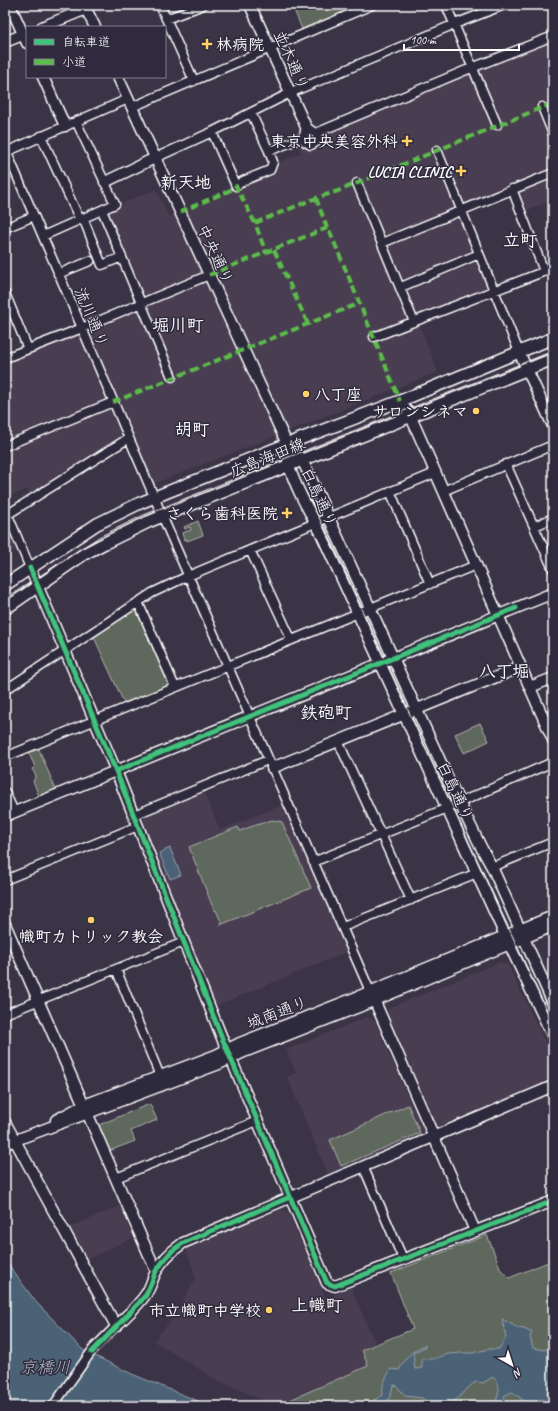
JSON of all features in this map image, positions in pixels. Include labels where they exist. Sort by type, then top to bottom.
[{"type":"main road","name":"広島海田線","points":[[5,585],[97,524],[154,497],[553,338]]},
{"type":"main road","name":"広島海田線","points":[[5,609],[84,554],[162,516],[553,359]]},
{"type":"street","points":[[5,42],[26,37],[10,5]]},
{"type":"street","points":[[160,5],[194,81]]},
{"type":"street","points":[[166,19],[203,5]]},
{"type":"street","name":"並木通り","points":[[250,5],[290,94],[305,132]]},
{"type":"street","points":[[6,150],[76,121],[194,81],[372,5]]},
{"type":"street","points":[[446,5],[497,125]]},
{"type":"street","points":[[105,182],[290,94],[455,24],[504,5]]},
{"type":"street","points":[[44,26],[85,7],[94,26]]},
{"type":"street","points":[[269,152],[305,132],[316,133],[473,67],[553,36]]},
{"type":"street","points":[[43,78],[65,126]]},
{"type":"street","name":"中央通り","points":[[118,78],[287,444]]},
{"type":"street","points":[[542,107],[553,134]]},
{"type":"street","points":[[212,132],[236,186],[243,181],[270,170],[273,162],[251,113]]},
{"type":"street","points":[[42,236],[115,204],[76,121]]},
{"type":"street","points":[[305,132],[305,142],[311,145],[315,143],[317,139],[316,133]]},
{"type":"street","points":[[42,136],[102,265],[122,257]]},
{"type":"street","name":"流川通り","points":[[6,150],[162,516],[370,991]]},
{"type":"street","points":[[437,150],[519,352],[550,412],[553,426]]},
{"type":"street","points":[[382,243],[553,173]]},
{"type":"street","points":[[357,183],[401,287],[414,322]]},
{"type":"street","points":[[512,189],[544,271]]},
{"type":"street","points":[[102,210],[140,304],[172,377]]},
{"type":"street","points":[[5,228],[34,216]]},
{"type":"street","points":[[401,287],[479,254]]},
{"type":"street","points":[[58,274],[90,261]]},
{"type":"street","points":[[374,337],[553,268]]},
{"type":"street","points":[[5,358],[82,329],[209,275]]},
{"type":"street","points":[[6,298],[28,349]]},
{"type":"street","points":[[400,400],[411,417],[553,740]]},
{"type":"street","points":[[5,446],[113,402]]},
{"type":"street","points":[[129,438],[6,512],[116,771],[229,1054],[327,1283],[335,1286],[553,1200]]},
{"type":"street","name":"白島通り","points":[[287,444],[302,460],[310,475],[328,518],[394,658],[459,802],[492,867],[553,1003]]},
{"type":"street","name":"白島通り","points":[[287,444],[289,465],[306,505],[553,1037]]},
{"type":"street","points":[[443,491],[553,445]]},
{"type":"street","points":[[506,464],[550,555],[553,569]]},
{"type":"street","points":[[5,690],[152,592],[435,473]]},
{"type":"street","points":[[390,491],[430,584]]},
{"type":"street","points":[[535,526],[553,518]]},
{"type":"street","points":[[250,550],[291,639]]},
{"type":"street","points":[[5,756],[476,565]]},
{"type":"street","points":[[5,792],[9,814],[553,593]]},
{"type":"street","points":[[138,602],[174,687]]},
{"type":"street","points":[[134,815],[270,764],[338,741],[521,667]]},
{"type":"street","points":[[530,687],[553,678]]},
{"type":"street","points":[[338,741],[411,900]]},
{"type":"street","points":[[313,862],[553,762]]},
{"type":"street","points":[[5,880],[138,826]]},
{"type":"street","points":[[492,867],[553,842]]},
{"type":"street","points":[[342,927],[477,872]]},
{"type":"street","name":"城南通り","points":[[10,1142],[86,1110],[160,1075],[216,1055],[229,1054],[298,1032],[375,1000],[522,933],[553,916]]},
{"type":"street","points":[[5,924],[156,1270]]},
{"type":"street","name":"城南通り","points":[[522,933],[553,926]]},
{"type":"street","name":"城南通り","points":[[86,1110],[164,1085],[219,1064],[240,1043],[370,991],[507,940]]},
{"type":"street","points":[[5,1014],[116,968],[184,942]]},
{"type":"street","points":[[116,968],[164,1085]]},
{"type":"street","points":[[370,991],[475,1231]]},
{"type":"street","points":[[53,1406],[92,1352],[146,1294],[156,1270],[172,1251],[184,1243],[553,1086]]},
{"type":"street","points":[[116,1178],[257,1121]]},
{"type":"street","points":[[5,1122],[10,1142],[116,1326]]},
{"type":"street","points":[[363,1166],[403,1260]]},
{"type":"shaded area","points":[[292,5],[361,5],[302,29]]},
{"type":"shaded area","points":[[553,38],[553,200],[523,212],[515,190],[460,211],[492,290],[417,319],[438,372],[151,485],[130,436],[30,496],[27,489],[5,498],[5,360],[142,304],[104,211],[156,189],[169,217],[271,173],[276,163],[301,153],[298,145],[302,143],[306,147],[320,135]]},
{"type":"shaded area","points":[[198,521],[203,535],[187,541],[187,539],[184,540],[182,533],[191,530],[190,527],[185,529],[184,527]]},
{"type":"shaded area","points":[[5,525],[16,550],[5,555]]},
{"type":"shaded area","points":[[133,609],[138,610],[169,683],[167,686],[124,703],[93,635]]},
{"type":"shaded area","points":[[480,723],[489,741],[464,753],[455,734]]},
{"type":"shaded area","points":[[38,747],[56,790],[39,796],[33,781],[36,776],[32,769],[35,767],[28,751]]},
{"type":"shaded area","points":[[204,792],[220,830],[282,805],[347,952],[216,1006],[143,821],[144,817]]},
{"type":"shaded area","points":[[272,820],[282,822],[311,888],[220,925],[222,924],[216,910],[214,910],[189,847],[238,827],[240,831]]},
{"type":"shaded area","points":[[500,962],[508,965],[553,1058],[553,1079],[439,1127],[436,1126],[387,1012],[389,1008]]},
{"type":"shaded area","points":[[367,1017],[374,1020],[423,1131],[422,1135],[328,1174],[287,1077],[296,1073],[286,1050]]},
{"type":"shaded area","points":[[150,1104],[157,1120],[131,1131],[135,1141],[109,1151],[98,1128],[101,1124]]},
{"type":"shaded area","points":[[408,1105],[420,1133],[341,1166],[330,1140]]},
{"type":"shaded area","points":[[120,1206],[133,1238],[85,1260],[68,1228]]},
{"type":"shaded area","name":"市立幟町中学校","points":[[281,1209],[287,1211],[326,1298],[351,1288],[376,1344],[362,1350],[369,1366],[276,1406],[213,1378],[153,1341],[170,1322],[196,1278],[186,1249]]},
{"type":"shaded area","points":[[487,1235],[501,1270],[509,1278],[553,1260],[553,1406],[276,1406],[368,1366],[362,1350],[413,1329],[391,1273]]},
{"type":"water","points":[[170,848],[181,875],[170,879],[159,853]]},
{"type":"water","name":"京橋川","points":[[5,1258],[36,1302],[83,1350],[132,1374],[210,1406],[5,1406]]},
{"type":"water","points":[[502,1319],[518,1328],[532,1333],[530,1337],[533,1348],[545,1350],[551,1346],[553,1339],[553,1386],[549,1388],[553,1390],[553,1394],[553,1402],[551,1405],[542,1399],[538,1400],[543,1405],[535,1406],[512,1392],[504,1396],[507,1406],[494,1406],[499,1387],[493,1377],[483,1383],[476,1382],[456,1400],[446,1405],[441,1406],[443,1402],[437,1401],[435,1406],[431,1406],[422,1398],[405,1396],[396,1385],[393,1386],[390,1397],[386,1402],[375,1402],[374,1400],[383,1395],[383,1384],[391,1369],[399,1370],[409,1355],[425,1345],[425,1347],[413,1353],[415,1369],[422,1368],[422,1359],[433,1359],[448,1354],[472,1353],[489,1349],[499,1349],[506,1338]],"holes":[[[549,1390],[553,1394],[548,1396],[546,1393]]]},
{"type":"tram line","points":[[5,599],[99,537],[144,515],[553,351]]},
{"type":"tram line","points":[[310,498],[553,1024]]},
{"type":"marked path","points":[[255,223],[316,198],[338,191],[553,103]]},
{"type":"marked path","points":[[180,212],[233,189],[236,186],[255,223],[266,253]]},
{"type":"marked path","points":[[316,198],[327,228],[330,232],[400,401]]},
{"type":"marked path","points":[[209,275],[327,228]]},
{"type":"marked path","points":[[274,250],[308,324]]},
{"type":"marked path","points":[[113,402],[360,303]]},
{"type":"cycle path","points":[[30,568],[116,771],[222,1038],[327,1283],[335,1286],[553,1201]]},
{"type":"cycle path","points":[[116,771],[516,608]]},
{"type":"cycle path","points":[[92,1352],[146,1295],[156,1271],[172,1251],[183,1243],[290,1197]]},
{"type":"place","name":"林病院","points":[[207,44]]},
{"type":"place","name":"東京中央美容外科","points":[[407,141]]},
{"type":"place","name":"LUCIA CLINIC","points":[[461,171]]},
{"type":"place","name":"八丁座","points":[[306,394]]},
{"type":"place","name":"サロンシネマ","points":[[476,411]]},
{"type":"place","name":"さくら歯科医院","points":[[287,513]]},
{"type":"place","name":"幟町カトリック教会","points":[[91,920]]},
{"type":"place","name":"市立幟町中学校","points":[[269,1310]]},
{"type":"district","name":"新天地","points":[[186,182]]},
{"type":"district","name":"立町","points":[[520,240]]},
{"type":"district","name":"堀川町","points":[[178,325]]},
{"type":"district","name":"胡町","points":[[192,429]]},
{"type":"district","name":"八丁堀","points":[[504,671]]},
{"type":"district","name":"鉄砲町","points":[[326,712]]},
{"type":"district","name":"上幟町","points":[[317,1305]]}]
